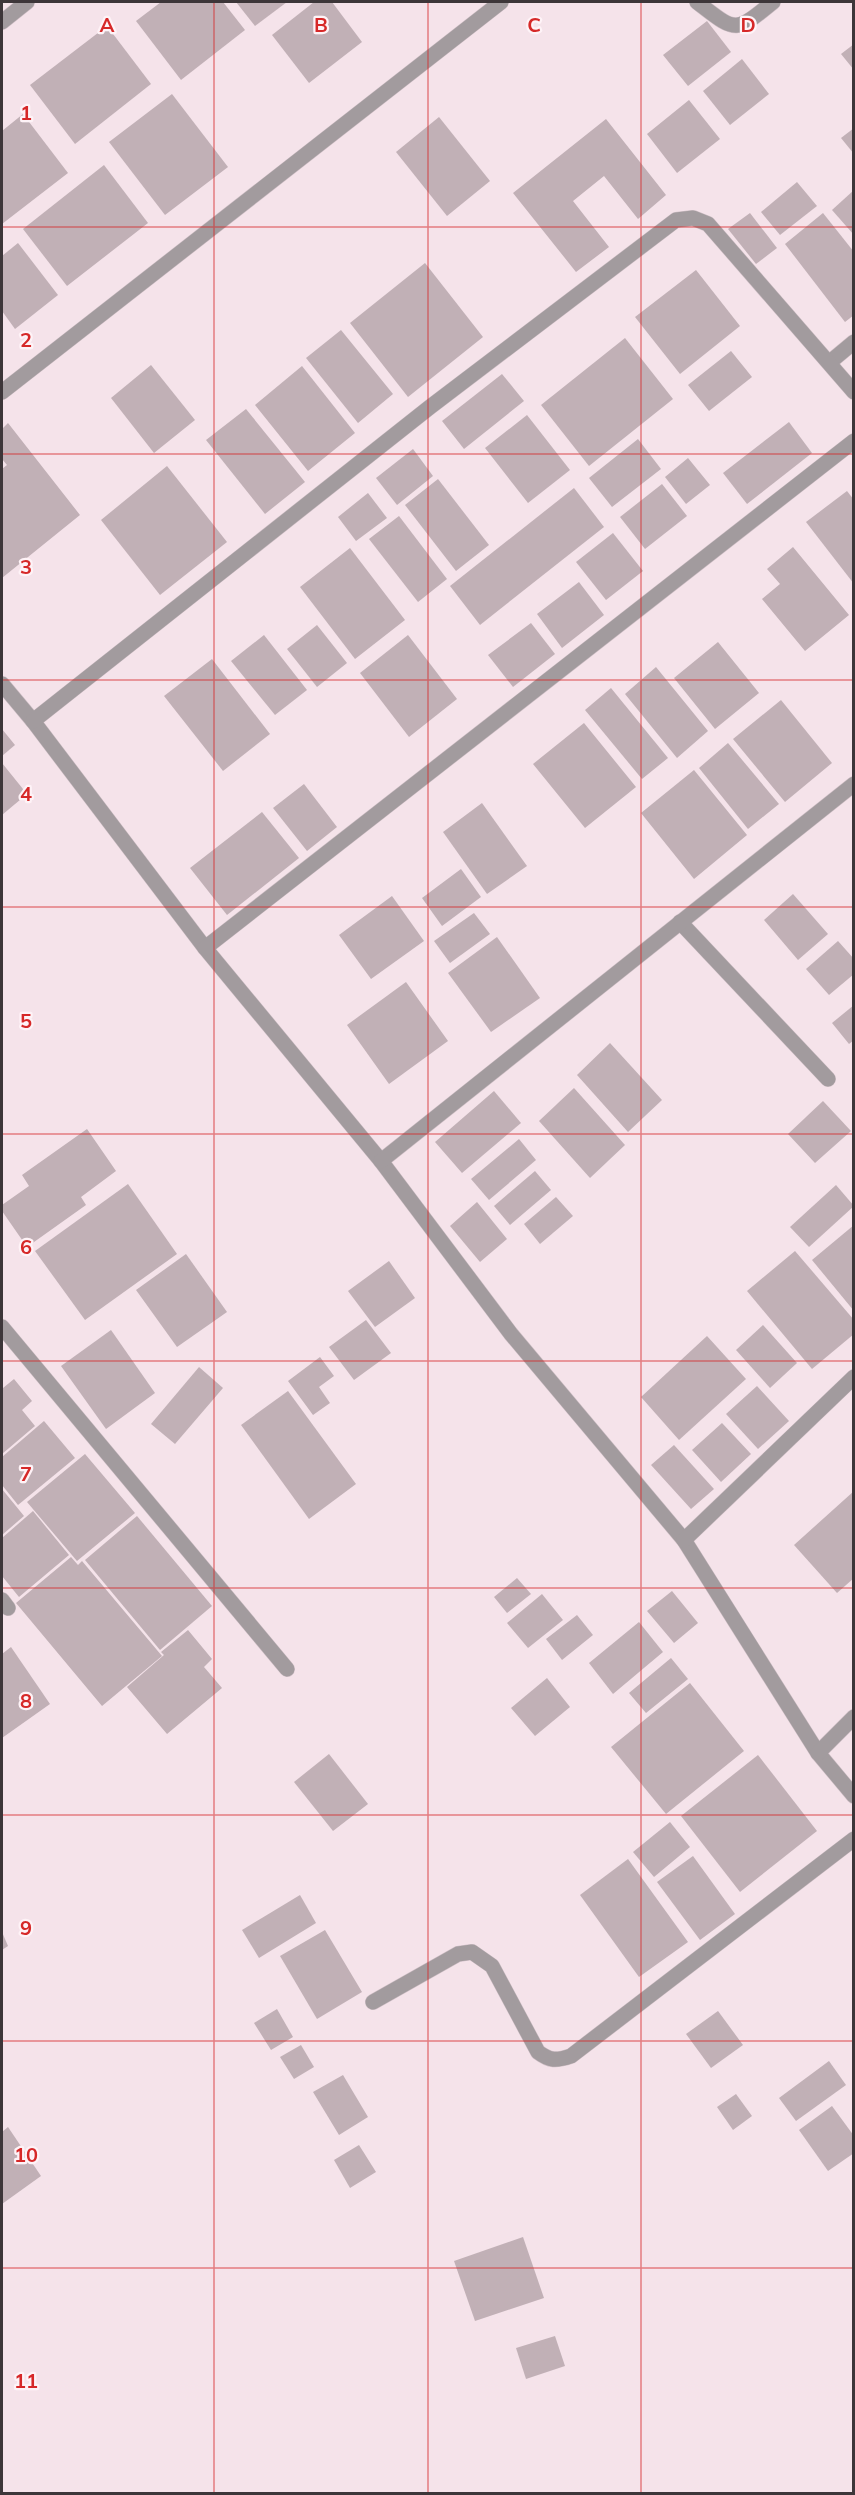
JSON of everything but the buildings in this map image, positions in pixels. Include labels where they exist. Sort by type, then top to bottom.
[{"type":"street","points":[[2,22],[27,2]]},
{"type":"street","points":[[2,392],[501,2]]},
{"type":"street","points":[[697,2],[726,24],[735,27],[744,25],[773,2]]},
{"type":"street","points":[[33,722],[430,406],[676,220],[693,218],[708,224],[854,392]]},
{"type":"street","points":[[830,362],[854,342]]},
{"type":"street","points":[[205,948],[854,441]]},
{"type":"street","points":[[2,684],[205,948],[381,1161],[511,1334],[684,1540],[818,1753],[854,1796]]},
{"type":"street","points":[[381,1161],[854,784]]},
{"type":"street","points":[[680,922],[828,1079]]},
{"type":"street","points":[[2,1327],[287,1669]]},
{"type":"street","points":[[684,1540],[854,1377]]},
{"type":"street","points":[[818,1753],[854,1717]]},
{"type":"street","points":[[373,2002],[458,1954],[472,1952],[492,1966],[538,2052],[549,2060],[558,2061],[570,2056],[854,1839]]}]
